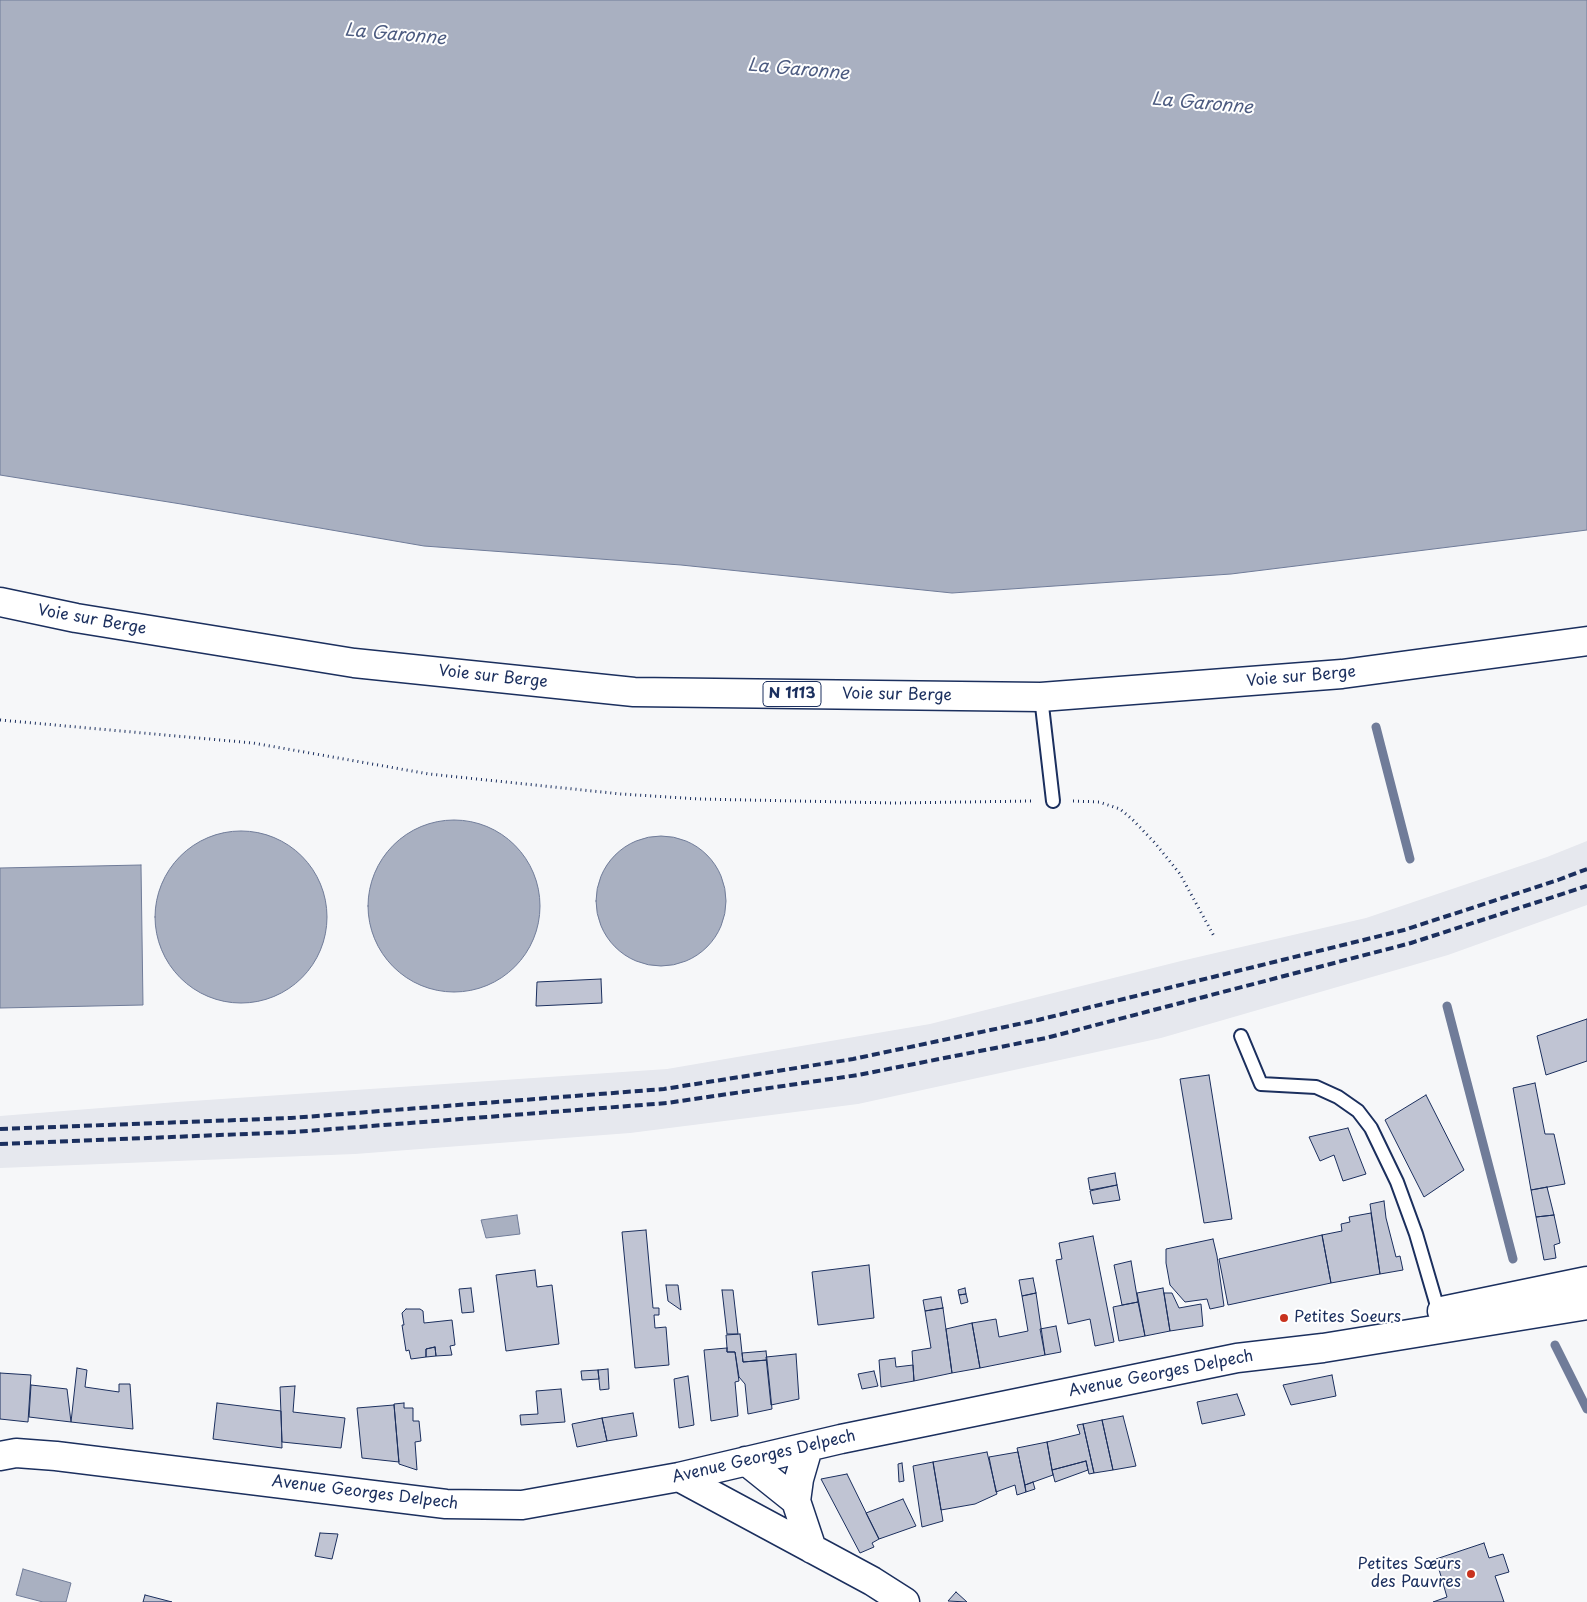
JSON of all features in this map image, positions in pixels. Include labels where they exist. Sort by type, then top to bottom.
[{"type":"main road","name":"Voie sur Berge","points":[[0,602],[76,618],[354,663],[634,692],[1041,697],[1342,674],[1587,641]]},
{"type":"main road","points":[[1441,1320],[1587,1281]]},
{"type":"main road","name":"Avenue Georges Delpech","points":[[5,1454],[56,1456],[446,1504],[522,1505],[679,1477],[842,1439],[1256,1355],[1323,1348],[1441,1320],[1523,1316],[1587,1306]]},
{"type":"main road","points":[[808,1448],[799,1479],[796,1501],[812,1549]]},
{"type":"main road","points":[[746,1461],[796,1501]]},
{"type":"main road","points":[[679,1477],[872,1581],[905,1602]]},
{"type":"lane","points":[[1041,697],[1052,801]]},
{"type":"lane","points":[[1241,1036],[1261,1084],[1316,1087],[1338,1097],[1358,1111],[1371,1128],[1397,1182],[1416,1234],[1441,1320]]},
{"type":"path","points":[[0,720],[253,743],[429,774],[621,794],[699,799],[896,803],[1099,802],[1120,809],[1155,843],[1180,874],[1215,938]]},
{"type":"shaded area","points":[[1587,841],[1587,905],[1448,955],[1161,1038],[858,1104],[630,1133],[355,1154],[0,1168],[0,1116],[177,1102],[667,1069],[930,1024],[1181,961],[1366,918],[1547,857]]},
{"type":"water","name":"La Garonne","points":[[0,0],[1587,0],[1587,530],[1231,574],[952,593],[681,565],[424,546],[0,475]]},
{"type":"water","points":[[446,820],[462,820],[495,830],[515,845],[530,865],[538,889],[540,906],[538,923],[530,947],[515,967],[495,982],[479,988],[462,992],[446,992],[413,982],[388,961],[378,947],[372,931],[368,914],[368,898],[378,865],[399,840],[413,830],[429,824]]},
{"type":"water","points":[[249,831],[282,841],[302,856],[317,876],[325,900],[327,917],[325,934],[317,958],[302,978],[289,989],[266,999],[249,1003],[233,1003],[216,999],[193,989],[169,965],[157,934],[155,909],[159,892],[169,869],[193,845],[224,833]]},
{"type":"water","points":[[661,836],[674,837],[686,841],[707,855],[721,876],[725,888],[725,914],[721,926],[707,947],[686,961],[674,965],[661,966],[648,965],[636,961],[615,947],[601,926],[597,914],[596,901],[597,888],[601,876],[615,855],[636,841],[648,837]]},
{"type":"water","points":[[141,865],[143,1005],[0,1008],[0,868]]},
{"type":"water","points":[[517,1215],[520,1234],[486,1238],[481,1220]]},
{"type":"water","points":[[23,1569],[71,1583],[66,1602],[43,1602],[16,1595]]},
{"type":"building","points":[[601,979],[602,1003],[536,1006],[537,982]]},
{"type":"building","points":[[1587,1019],[1587,1061],[1546,1075],[1537,1036]]},
{"type":"building","points":[[1209,1075],[1232,1219],[1204,1223],[1180,1079]]},
{"type":"building","points":[[1535,1083],[1545,1134],[1554,1134],[1565,1184],[1531,1190],[1513,1088]]},
{"type":"building","points":[[1426,1095],[1464,1170],[1424,1197],[1385,1120]]},
{"type":"building","points":[[1348,1128],[1366,1174],[1343,1181],[1334,1155],[1320,1161],[1309,1137]]},
{"type":"building","points":[[1115,1173],[1117,1185],[1090,1190],[1088,1178]]},
{"type":"building","points":[[1117,1185],[1120,1200],[1093,1204],[1090,1191]]},
{"type":"building","points":[[1547,1187],[1554,1215],[1536,1217],[1531,1190]]},
{"type":"building","points":[[1384,1201],[1386,1218],[1396,1257],[1400,1256],[1403,1270],[1380,1274],[1370,1204]]},
{"type":"building","points":[[1371,1213],[1380,1274],[1331,1283],[1322,1235],[1342,1231],[1341,1224],[1350,1222],[1349,1217]]},
{"type":"building","points":[[1554,1215],[1560,1243],[1554,1245],[1556,1258],[1544,1260],[1536,1217]]},
{"type":"building","points":[[646,1230],[653,1308],[659,1308],[659,1315],[654,1315],[655,1328],[666,1327],[669,1365],[635,1368],[622,1232]]},
{"type":"building","points":[[1322,1235],[1331,1283],[1228,1305],[1219,1259]]},
{"type":"building","points":[[1093,1236],[1114,1342],[1095,1346],[1090,1319],[1068,1324],[1056,1260],[1062,1259],[1059,1243]]},
{"type":"building","points":[[1213,1239],[1224,1306],[1210,1309],[1207,1299],[1185,1302],[1170,1285],[1166,1263],[1166,1249]]},
{"type":"building","points":[[1131,1261],[1138,1302],[1122,1305],[1114,1265]]},
{"type":"building","points":[[869,1265],[874,1318],[818,1325],[812,1272]]},
{"type":"building","points":[[535,1270],[537,1287],[552,1285],[559,1344],[506,1351],[496,1275]]},
{"type":"building","points":[[1033,1278],[1036,1293],[1022,1296],[1019,1280]]},
{"type":"building","points":[[666,1285],[678,1285],[681,1310],[668,1301]]},
{"type":"building","points":[[471,1288],[474,1312],[462,1313],[459,1289]]},
{"type":"building","points":[[965,1288],[966,1294],[959,1295],[958,1290]]},
{"type":"building","points":[[1163,1288],[1170,1331],[1145,1336],[1137,1293]]},
{"type":"building","points":[[722,1290],[733,1290],[738,1334],[727,1334]]},
{"type":"building","points":[[1036,1293],[1045,1355],[980,1368],[972,1323],[996,1319],[999,1337],[1028,1331],[1022,1296]]},
{"type":"building","points":[[1164,1293],[1172,1293],[1179,1308],[1201,1304],[1203,1326],[1170,1331]]},
{"type":"building","points":[[966,1294],[968,1302],[961,1304],[959,1295]]},
{"type":"building","points":[[941,1297],[943,1308],[925,1311],[923,1300]]},
{"type":"building","points":[[1138,1302],[1145,1336],[1119,1341],[1113,1307]]},
{"type":"building","points":[[943,1308],[952,1373],[914,1381],[912,1351],[931,1348],[925,1311]]},
{"type":"building","points":[[406,1309],[420,1309],[423,1311],[424,1323],[452,1320],[455,1345],[450,1346],[452,1355],[436,1356],[435,1347],[426,1349],[426,1357],[411,1359],[409,1350],[406,1351],[402,1325],[404,1325],[402,1313]]},
{"type":"building","points":[[972,1323],[980,1368],[952,1373],[946,1329]]},
{"type":"building","points":[[1056,1326],[1061,1352],[1045,1355],[1040,1329]]},
{"type":"building","points":[[740,1334],[743,1362],[767,1360],[772,1409],[748,1414],[745,1384],[739,1377],[735,1352],[727,1352],[726,1335]]},
{"type":"building","points":[[435,1347],[436,1356],[426,1357],[426,1349]]},
{"type":"building","points":[[727,1348],[727,1352],[735,1352],[739,1381],[735,1382],[738,1416],[711,1421],[704,1350]]},
{"type":"building","points":[[766,1351],[767,1360],[743,1362],[742,1353]]},
{"type":"building","points":[[796,1354],[799,1399],[771,1405],[766,1357]]},
{"type":"building","points":[[895,1358],[896,1367],[913,1365],[914,1381],[881,1387],[879,1360]]},
{"type":"building","points":[[77,1368],[87,1370],[85,1387],[119,1392],[119,1384],[130,1384],[133,1429],[71,1422]]},
{"type":"building","points":[[608,1369],[609,1389],[600,1390],[598,1370]]},
{"type":"building","points":[[598,1370],[599,1379],[582,1380],[581,1371]]},
{"type":"building","points":[[874,1371],[878,1386],[862,1389],[858,1374]]},
{"type":"building","points":[[0,1373],[31,1375],[28,1422],[0,1419]]},
{"type":"building","points":[[1332,1375],[1336,1396],[1291,1405],[1283,1385]]},
{"type":"building","points":[[688,1376],[694,1425],[679,1428],[674,1379]]},
{"type":"building","points":[[31,1385],[67,1389],[71,1422],[29,1417]]},
{"type":"building","points":[[295,1386],[293,1412],[345,1418],[341,1448],[282,1442],[280,1387]]},
{"type":"building","points":[[561,1389],[565,1422],[521,1425],[520,1415],[538,1414],[536,1391]]},
{"type":"building","points":[[1237,1394],[1245,1415],[1202,1424],[1197,1402]]},
{"type":"building","points":[[217,1403],[281,1411],[282,1448],[213,1439]]},
{"type":"building","points":[[404,1403],[404,1408],[413,1408],[413,1421],[419,1421],[421,1441],[415,1442],[417,1470],[399,1464],[394,1404]]},
{"type":"building","points":[[394,1405],[399,1462],[362,1458],[357,1408]]},
{"type":"building","points":[[633,1413],[637,1436],[607,1441],[602,1418]]},
{"type":"building","points":[[1123,1416],[1136,1466],[1113,1470],[1102,1420]]},
{"type":"building","points":[[602,1418],[607,1441],[577,1447],[572,1424]]},
{"type":"building","points":[[1102,1420],[1113,1470],[1094,1473],[1083,1424]]},
{"type":"building","points":[[1083,1424],[1094,1473],[1089,1474],[1086,1461],[1052,1470],[1047,1442],[1080,1434],[1077,1425]]},
{"type":"building","points":[[1047,1442],[1053,1475],[1025,1485],[1017,1448]]},
{"type":"building","points":[[987,1452],[997,1494],[975,1504],[941,1510],[933,1462]]},
{"type":"building","points":[[1018,1452],[1026,1492],[1017,1495],[1015,1485],[996,1492],[989,1457]]},
{"type":"building","points":[[1086,1461],[1088,1470],[1055,1482],[1052,1470]]},
{"type":"building","points":[[933,1462],[943,1521],[922,1527],[913,1466]]},
{"type":"building","points":[[902,1463],[904,1481],[899,1482],[898,1464]]},
{"type":"building","points":[[847,1474],[879,1539],[872,1543],[874,1547],[860,1553],[821,1479]]},
{"type":"building","points":[[1033,1482],[1035,1489],[1026,1492],[1025,1485]]},
{"type":"building","points":[[903,1499],[916,1526],[879,1539],[866,1513]]},
{"type":"building","points":[[320,1533],[338,1534],[332,1559],[315,1556]]},
{"type":"building","name":"Petites Sœurs des Pauvres","points":[[1484,1543],[1489,1558],[1503,1554],[1509,1572],[1495,1576],[1504,1602],[1433,1602],[1447,1597],[1436,1559]]},
{"type":"building","points":[[956,1592],[967,1602],[948,1601]]},
{"type":"building","points":[[145,1595],[172,1602],[143,1602]]},
{"type":"waterway","points":[[1376,727],[1410,859]]},
{"type":"waterway","points":[[1447,1006],[1513,1259]]},
{"type":"waterway","points":[[1555,1345],[1587,1409]]},
{"type":"railway","points":[[0,1129],[291,1118],[664,1089],[853,1059],[1038,1020],[1404,930],[1587,869]]},
{"type":"railway","points":[[0,1144],[294,1132],[667,1103],[858,1075],[1046,1038],[1411,943],[1587,886]]},
{"type":"place","name":"Petites Soeurs","points":[[1284,1318]]},
{"type":"place","name":"Petites Sœurs des Pauvres","points":[[1471,1574]]}]
